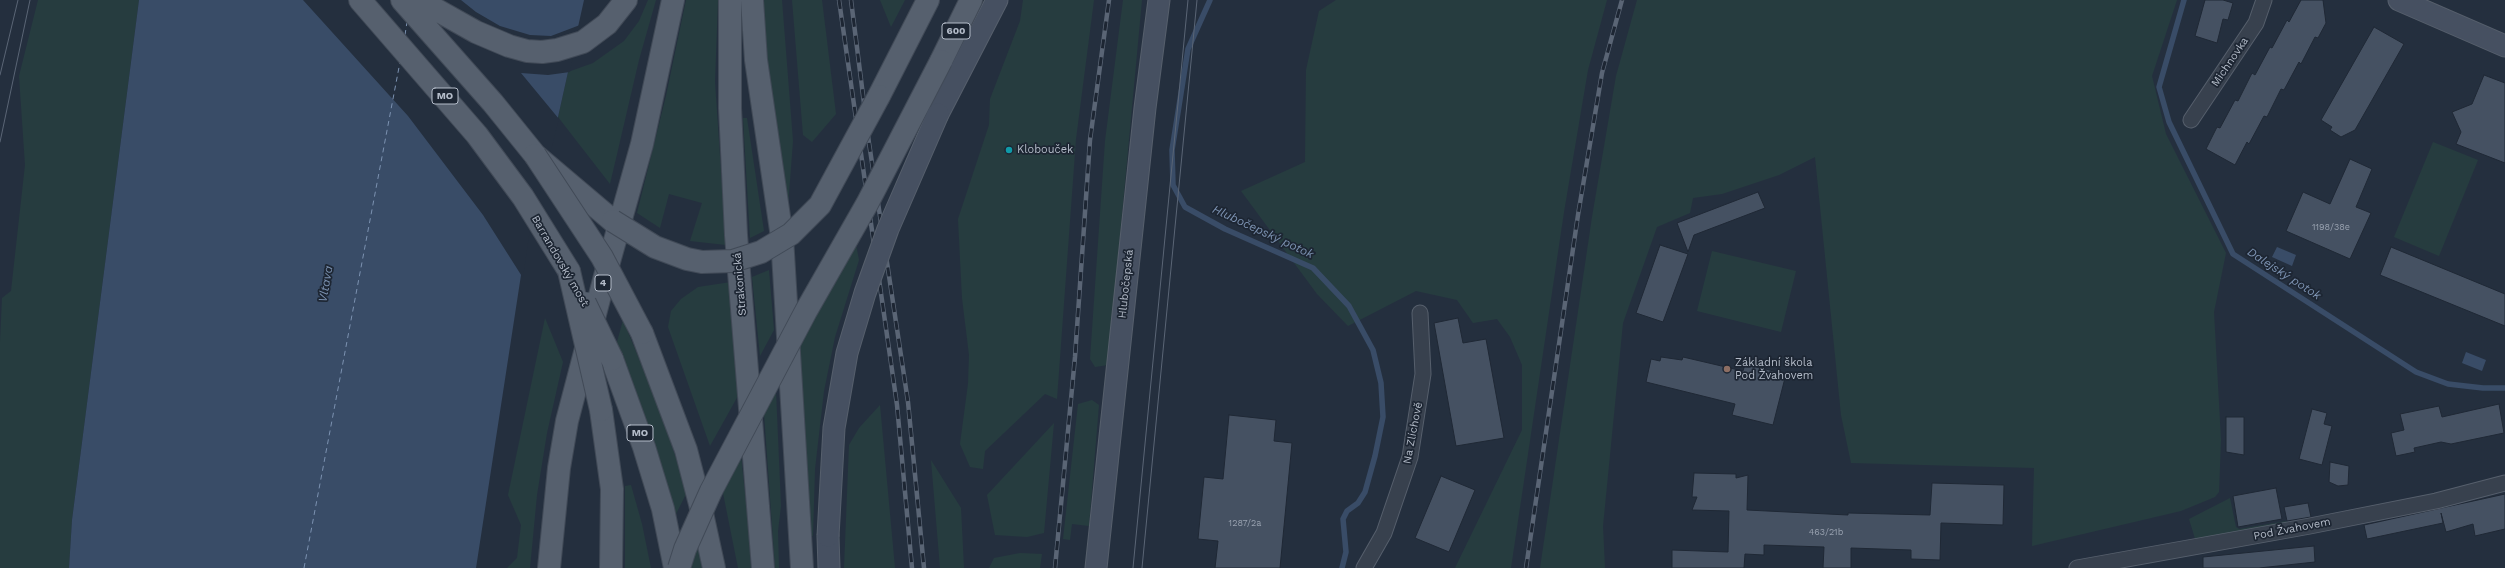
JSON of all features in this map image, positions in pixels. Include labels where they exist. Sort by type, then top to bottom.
[{"type":"main road","name":"Barrandovský most","points":[[360,0],[477,135],[523,197],[569,272],[612,359],[644,447],[663,509],[675,568]]},
{"type":"main road","name":"MO","points":[[402,0],[494,103],[535,155],[602,257],[642,333],[686,450],[714,568]]},
{"type":"main road","points":[[419,0],[476,32],[509,46],[527,51],[542,52],[557,50],[583,42],[607,24],[626,0]]},
{"type":"main road","name":"4","points":[[549,568],[558,475],[567,421],[605,276],[642,144],[673,0]]},
{"type":"main road","name":"Strakonická","points":[[730,0],[730,108],[736,235],[763,568]]},
{"type":"main road","points":[[752,0],[756,60],[782,237],[802,568]]},
{"type":"main road","points":[[535,155],[627,232],[671,254],[702,262],[718,263],[733,261],[761,252],[791,234],[820,205],[928,0]]},
{"type":"main road","name":"600","points":[[679,568],[685,549],[711,491],[806,311],[867,204],[971,0]]},
{"type":"main road","points":[[569,272],[601,410],[612,489],[611,568]]},
{"type":"street","name":"600","points":[[829,568],[828,536],[834,428],[847,353],[864,292],[888,229],[938,114],[998,0]]},
{"type":"street","name":"Hlubočepská","points":[[1096,568],[1145,108],[1160,0]]},
{"type":"street","name":"Michnovka","points":[[2191,120],[2256,23],[2264,0]]},
{"type":"street","points":[[2399,0],[2505,46]]},
{"type":"street","name":"Na Zlíchově","points":[[1364,568],[1384,533],[1410,457],[1424,374],[1420,313]]},
{"type":"street","name":"Pod Žvahovem","points":[[2077,568],[2310,526],[2436,501],[2505,483]]},
{"type":"green space","points":[[38,0],[139,0],[72,520],[69,568],[0,568],[0,342],[2,298],[11,291],[25,165],[19,76]]},
{"type":"green space","points":[[648,0],[656,0],[639,60],[610,184],[558,117],[568,72],[593,63],[624,41],[639,21]]},
{"type":"green space","points":[[686,0],[718,0],[715,82],[726,245],[690,241],[702,203],[669,194],[660,228],[637,213],[666,96]]},
{"type":"green space","points":[[758,0],[782,0],[793,141],[788,207]]},
{"type":"green space","points":[[792,0],[822,0],[836,114],[812,142],[803,135]]},
{"type":"green space","points":[[880,0],[905,0],[891,27]]},
{"type":"green space","points":[[1023,0],[1094,0],[1076,139],[1057,399],[1045,394],[985,451],[983,469],[970,467],[960,444],[968,384],[969,355],[962,298],[958,219],[989,125],[990,99],[1020,21]]},
{"type":"green space","points":[[1123,0],[1142,0],[1108,365],[1095,367],[1090,359],[1105,141]]},
{"type":"green space","points":[[1336,0],[1607,0],[1588,70],[1564,212],[1511,568],[1455,568],[1522,430],[1522,365],[1510,337],[1497,319],[1473,323],[1457,300],[1416,291],[1348,326],[1317,294],[1241,191],[1305,162],[1306,70],[1319,11]]},
{"type":"green space","points":[[1637,0],[2177,0],[2152,76],[2166,134],[2226,253],[2214,312],[2221,440],[2219,492],[2215,497],[2181,511],[2032,546],[2034,468],[1851,463],[1841,415],[1815,157],[1779,175],[1722,194],[1693,198],[1690,213],[1657,227],[1623,323],[1603,526],[1605,568],[1540,568],[1592,217],[1616,76]]},
{"type":"green space","points":[[743,118],[747,118],[764,231],[750,238]]},
{"type":"green space","points":[[2433,142],[2478,160],[2439,256],[2394,237]]},
{"type":"green space","points":[[856,245],[859,260],[835,337],[824,391],[815,469],[813,536],[806,535],[799,345]]},
{"type":"green space","points":[[1712,251],[1796,271],[1781,332],[1697,311]]},
{"type":"green space","points":[[769,270],[774,330],[760,356],[752,277]]},
{"type":"green space","points":[[731,282],[739,394],[710,446],[668,327],[671,311],[681,299],[698,287]]},
{"type":"green space","points":[[545,318],[563,362],[547,433],[537,495],[530,568],[507,568],[517,558],[521,525],[508,495]]},
{"type":"green space","points":[[623,320],[661,412],[687,492],[675,516],[659,457],[617,342]]},
{"type":"green space","points":[[776,391],[781,506],[778,531],[779,568],[775,568],[764,413]]},
{"type":"green space","points":[[1092,400],[1099,405],[1089,526],[1072,524],[1070,540],[1063,539],[1078,404]]},
{"type":"green space","points":[[880,405],[895,568],[844,568],[849,445],[859,428]]},
{"type":"green space","points":[[1054,423],[1044,533],[1027,537],[995,535],[987,495]]},
{"type":"green space","points":[[741,456],[751,568],[738,568],[723,493]]},
{"type":"green space","points":[[931,460],[961,508],[964,568],[940,568]]},
{"type":"green space","points":[[631,485],[642,524],[651,568],[625,568],[625,486]]},
{"type":"green space","points":[[2230,498],[2236,527],[2239,529],[2286,521],[2287,526],[2197,545],[2189,519]]},
{"type":"green space","points":[[698,545],[702,568],[690,568]]},
{"type":"green space","points":[[1020,553],[1042,554],[1040,568],[989,568],[994,558]]},
{"type":"water","name":"Vltava","points":[[139,0],[584,0],[558,117],[527,236],[476,568],[69,568],[72,520]]},
{"type":"water","points":[[2277,247],[2296,255],[2292,266],[2272,257]]},
{"type":"water","points":[[2466,352],[2486,360],[2482,371],[2462,363]]},
{"type":"pier","points":[[303,0],[461,0],[476,12],[500,26],[530,35],[551,36],[580,25],[570,72],[548,75],[521,73],[559,119],[529,236],[523,278],[483,215],[408,116]]},
{"type":"building","points":[[2205,0],[2223,0],[2233,3],[2228,20],[2223,19],[2217,43],[2195,36]]},
{"type":"building","points":[[2301,0],[2323,0],[2326,23],[2318,38],[2315,37],[2301,64],[2299,62],[2284,90],[2281,89],[2267,117],[2264,116],[2249,144],[2247,142],[2235,165],[2206,149],[2217,127],[2220,128],[2235,100],[2238,101],[2252,73],[2255,75],[2270,47],[2272,48],[2287,20],[2289,22]]},
{"type":"building","points":[[2374,27],[2404,44],[2355,130],[2341,137],[2330,130],[2332,127],[2321,120]]},
{"type":"building","points":[[2484,75],[2505,83],[2505,163],[2456,144],[2461,132],[2452,112],[2472,104]]},
{"type":"building","points":[[2350,159],[2372,169],[2356,207],[2371,213],[2350,259],[2286,231],[2303,192],[2330,204]]},
{"type":"building","points":[[1758,192],[1765,208],[1694,235],[1688,252],[1677,223]]},
{"type":"building","points":[[1660,245],[1688,254],[1663,322],[1636,313]]},
{"type":"building","points":[[2391,247],[2505,294],[2505,326],[2380,275]]},
{"type":"building","points":[[1458,318],[1463,343],[1486,339],[1504,438],[1456,446],[1434,323]]},
{"type":"building","points":[[1661,357],[1682,360],[1683,357],[1743,371],[1745,364],[1786,374],[1773,425],[1732,415],[1735,404],[1646,382],[1651,359],[1660,361]]},
{"type":"building","points":[[2499,404],[2504,433],[2451,444],[2441,442],[2414,448],[2415,452],[2396,456],[2391,433],[2404,430],[2400,414],[2439,406],[2442,417]]},
{"type":"building","points":[[2312,409],[2327,413],[2324,424],[2332,426],[2322,465],[2299,459]]},
{"type":"building","points":[[1229,415],[1276,420],[1274,441],[1292,443],[1280,568],[1215,568],[1218,541],[1198,539],[1204,477],[1223,479]]},
{"type":"building","points":[[2226,417],[2244,417],[2244,455],[2226,452]]},
{"type":"building","points":[[2330,462],[2349,466],[2348,485],[2338,486],[2329,482]]},
{"type":"building","points":[[1694,473],[1736,474],[1736,478],[1748,475],[1747,510],[1848,515],[1848,513],[1930,515],[1932,483],[2004,485],[2003,525],[1941,523],[1940,560],[1911,559],[1911,550],[1851,548],[1851,568],[1823,568],[1824,547],[1764,545],[1764,555],[1745,554],[1744,568],[1672,568],[1672,550],[1728,552],[1729,511],[1692,510],[1697,497],[1692,497]]},
{"type":"building","points":[[1441,476],[1475,490],[1449,552],[1415,538]]},
{"type":"building","points":[[2276,488],[2282,519],[2238,527],[2233,496]]},
{"type":"building","points":[[2505,494],[2505,529],[2475,536],[2473,524],[2446,532],[2441,513],[2443,523],[2367,539],[2364,525]]},
{"type":"building","points":[[2308,503],[2311,517],[2287,521],[2284,507]]},
{"type":"building","points":[[2314,546],[2315,562],[2259,568],[2203,568],[2203,557]]},
{"type":"waterway","name":"Hlubočepský potok","points":[[1210,0],[1188,49],[1172,150],[1173,185],[1185,207],[1225,229],[1313,268],[1349,306],[1373,350],[1381,383],[1383,417],[1375,456],[1365,492],[1358,503],[1347,511],[1343,519],[1346,552],[1342,568]]},
{"type":"waterway","name":"Dalejský potok","points":[[2184,0],[2159,87],[2169,122],[2233,254],[2416,372],[2448,384],[2483,388],[2505,388]]},
{"type":"ferry route","points":[[405,35],[407,22]]},
{"type":"ferry route","points":[[304,568],[400,62]]},
{"type":"tram line","points":[[0,75],[18,0]]},
{"type":"tram line","points":[[0,142],[30,0]]},
{"type":"tram line","points":[[1133,568],[1188,0]]},
{"type":"tram line","points":[[1142,568],[1197,0]]},
{"type":"railway","points":[[839,0],[897,405],[912,568]]},
{"type":"railway","points":[[851,0],[869,143],[908,402],[924,568]]},
{"type":"railway","points":[[1055,568],[1075,357],[1090,140],[1109,0]]},
{"type":"railway","points":[[1526,568],[1578,215],[1602,73],[1622,0]]},
{"type":"place","name":"Klobouček","points":[[1009,150]]},
{"type":"place","name":"Základní škola Pod Žvahovem","points":[[1727,369]]}]
